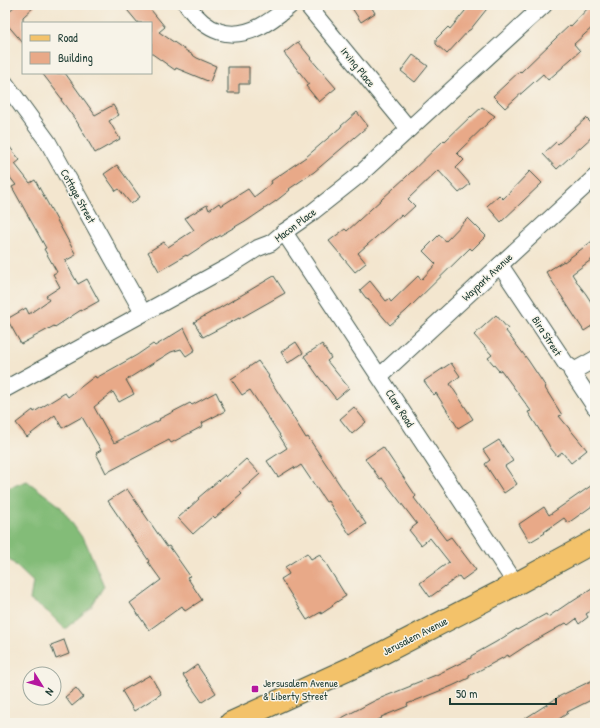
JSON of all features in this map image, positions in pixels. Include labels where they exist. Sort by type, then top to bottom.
[{"type":"main road","name":"Jerusalem Avenue","points":[[243,721],[372,659],[595,541]]},
{"type":"street","points":[[187,5],[200,21],[210,28],[222,33],[232,34],[244,33],[262,26],[291,5]]},
{"type":"street","name":"Irving Place","points":[[307,5],[409,129]]},
{"type":"street","name":"Macon Place","points":[[5,389],[228,267],[258,248],[271,243],[358,176],[544,5]]},
{"type":"street","name":"Cottage Street","points":[[5,83],[48,142],[143,313]]},
{"type":"street","name":"Waypark Avenue","points":[[380,376],[595,177]]},
{"type":"street","name":"Clare Road","points":[[284,232],[516,584]]},
{"type":"street","name":"Bira Street","points":[[500,265],[566,364],[570,367],[595,407]]},
{"type":"street","points":[[572,372],[595,358]]},
{"type":"green space","points":[[27,481],[60,506],[86,543],[104,586],[91,607],[65,629],[48,612],[30,600],[33,582],[5,555],[5,489]]},
{"type":"building","points":[[16,5],[36,5],[23,17],[22,42],[5,22],[5,15]]},
{"type":"building","points":[[123,5],[147,5],[165,27],[159,32],[197,58],[216,66],[210,82],[176,68],[175,70],[152,54],[152,22],[137,22]]},
{"type":"building","points":[[350,5],[370,5],[375,13],[361,22]]},
{"type":"building","points":[[470,5],[490,5],[470,30],[447,54],[436,44],[436,39],[448,27],[450,29]]},
{"type":"building","points":[[591,5],[595,5],[595,25],[574,44],[580,51],[548,80],[543,74],[505,108],[493,96],[520,71],[521,72],[570,25],[571,26]]},
{"type":"building","points":[[298,42],[336,88],[319,102],[306,86],[309,84],[284,53]]},
{"type":"building","points":[[413,55],[428,66],[415,82],[401,71]]},
{"type":"building","points":[[228,67],[249,67],[249,84],[239,84],[239,93],[228,93]]},
{"type":"building","points":[[43,74],[66,74],[95,115],[113,105],[119,115],[109,121],[120,139],[95,153],[77,122],[61,100],[62,99]]},
{"type":"building","points":[[482,107],[495,116],[457,153],[464,160],[456,168],[470,184],[459,193],[438,170],[408,199],[415,206],[403,217],[401,215],[358,253],[366,263],[355,272],[329,241],[345,229],[347,231],[444,140],[445,141]]},
{"type":"building","points":[[357,112],[368,126],[314,172],[245,222],[216,237],[187,256],[186,255],[159,271],[148,252],[164,242],[168,247],[194,230],[185,218],[207,205],[209,210],[219,203],[221,206],[248,189],[254,197],[272,183],[271,181],[306,157]]},
{"type":"building","points":[[586,118],[595,127],[595,134],[557,169],[543,154],[556,142],[558,144]]},
{"type":"building","points":[[5,141],[20,160],[15,164],[30,183],[35,180],[76,255],[65,261],[78,284],[87,279],[99,301],[81,310],[55,327],[54,326],[21,344],[7,319],[26,308],[29,314],[49,300],[46,296],[60,287],[53,274],[57,272],[44,249],[46,248],[12,187],[16,185],[5,171]]},
{"type":"building","points":[[117,165],[140,197],[131,204],[119,189],[116,191],[104,174]]},
{"type":"building","points":[[530,171],[542,183],[501,222],[487,206],[499,195],[503,199]]},
{"type":"building","points":[[468,218],[486,236],[472,250],[470,248],[390,325],[360,290],[370,281],[386,301],[389,299],[391,302],[418,276],[421,280],[436,264],[423,251],[439,235],[446,241]]},
{"type":"building","points":[[595,239],[595,257],[572,274],[595,308],[595,324],[584,331],[546,272],[564,262]]},
{"type":"building","points":[[274,276],[285,293],[203,337],[194,322]]},
{"type":"building","points":[[496,315],[508,329],[506,331],[546,387],[545,388],[562,415],[559,416],[587,450],[571,463],[562,452],[557,456],[549,446],[528,412],[531,411],[501,370],[499,371],[488,358],[492,355],[474,335]]},
{"type":"building","points":[[184,328],[195,350],[186,356],[181,349],[171,352],[126,380],[134,394],[119,402],[113,392],[94,407],[114,443],[190,403],[192,405],[216,392],[225,411],[202,423],[203,426],[171,443],[169,440],[106,473],[96,453],[101,450],[82,417],[62,428],[55,415],[27,437],[16,423],[33,410],[34,412],[65,393],[68,397],[95,376],[96,378],[137,355],[153,344],[155,346]]},
{"type":"building","points":[[296,342],[303,353],[288,363],[281,352]]},
{"type":"building","points":[[322,344],[331,358],[327,361],[349,388],[336,399],[304,356]]},
{"type":"building","points":[[258,361],[269,376],[268,377],[306,438],[308,437],[366,524],[350,535],[328,501],[326,502],[301,465],[295,469],[294,467],[278,477],[267,461],[287,448],[250,390],[242,395],[231,379]]},
{"type":"building","points":[[451,363],[460,376],[450,384],[473,419],[458,428],[436,393],[434,395],[424,381]]},
{"type":"building","points":[[354,407],[366,422],[352,434],[340,419]]},
{"type":"building","points":[[499,440],[513,461],[505,466],[517,484],[504,493],[485,464],[490,460],[483,450]]},
{"type":"building","points":[[383,447],[416,496],[414,498],[446,540],[451,537],[476,570],[462,580],[459,576],[430,597],[420,583],[449,562],[430,538],[421,545],[409,530],[417,524],[382,478],[380,479],[365,459]]},
{"type":"building","points":[[246,459],[260,474],[240,492],[242,494],[215,518],[213,516],[193,534],[178,518],[199,499],[198,498],[225,475],[226,477]]},
{"type":"building","points":[[595,483],[595,504],[568,523],[564,518],[544,532],[545,533],[530,542],[519,524],[544,507],[549,515]]},
{"type":"building","points":[[127,489],[167,547],[169,546],[190,576],[187,577],[202,600],[185,611],[182,606],[149,630],[130,603],[161,580],[108,501]]},
{"type":"building","points":[[307,553],[311,559],[320,554],[346,596],[321,614],[321,612],[307,620],[281,579],[289,574],[285,567]]},
{"type":"building","points":[[595,587],[595,608],[586,614],[588,617],[579,624],[576,619],[568,625],[566,623],[535,640],[509,657],[508,655],[469,676],[469,678],[407,704],[408,706],[381,717],[382,718],[372,723],[332,723],[376,700],[436,675],[471,658],[471,656],[517,629],[546,614],[548,617]]},
{"type":"building","points":[[64,640],[69,654],[56,659],[51,645]]},
{"type":"building","points":[[197,665],[216,693],[202,702],[183,675]]},
{"type":"building","points":[[150,675],[161,694],[134,711],[122,691]]},
{"type":"building","points":[[595,679],[595,698],[567,712],[568,713],[553,723],[518,723],[560,696]]},
{"type":"building","points":[[76,688],[83,697],[72,706],[65,697]]},
{"type":"place","name":"Jersusalem Avenue & Liberty Street","points":[[255,689]]}]
